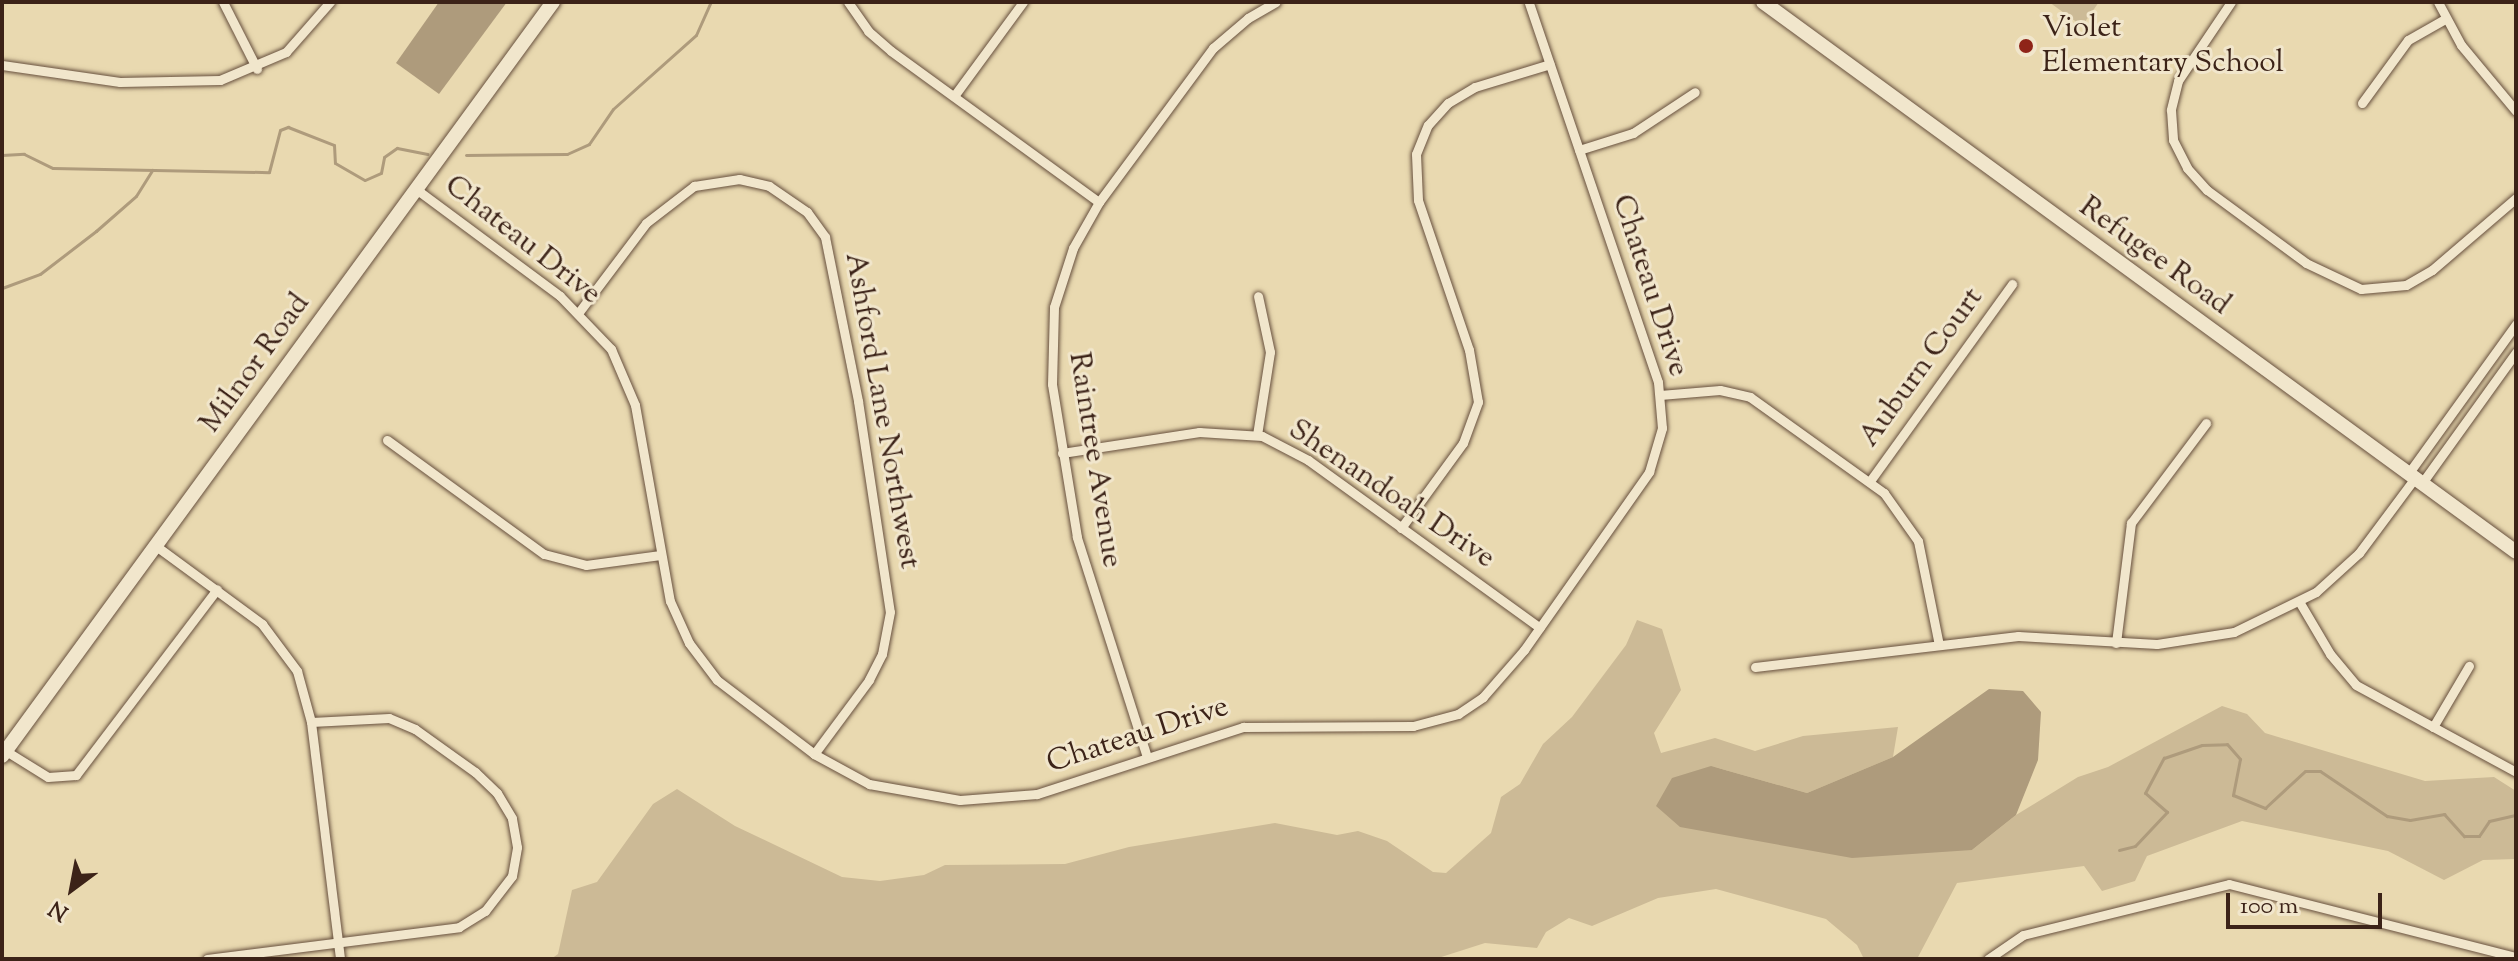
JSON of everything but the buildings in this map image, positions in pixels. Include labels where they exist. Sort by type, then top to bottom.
[{"type":"main road","name":"Milnor Road","points":[[4,754],[553,2]]},
{"type":"main road","name":"Refugee Road","points":[[1763,2],[1780,7],[2516,552]]},
{"type":"street","points":[[223,2],[257,69]]},
{"type":"street","points":[[2,65],[120,82],[220,80],[257,69],[304,38],[330,2]]},
{"type":"street","points":[[848,2],[879,41],[1099,202]]},
{"type":"street","points":[[954,96],[1023,2]]},
{"type":"street","name":"Raintree Avenue","points":[[1147,757],[1084,567],[1050,369],[1052,322],[1073,248],[1099,202],[1213,48],[1262,5],[1276,2]]},
{"type":"street","name":"Chateau Drive","points":[[416,189],[579,312],[603,336],[627,379],[660,555],[675,615],[703,664],[728,691],[814,754],[884,789],[975,801],[1037,794],[1147,757],[1258,725],[1413,726],[1443,720],[1483,697],[1540,628],[1649,472],[1662,428],[1660,395],[1529,2]]},
{"type":"street","points":[[2231,2],[2178,81],[2171,110],[2173,140],[2187,168],[2207,190],[2306,263],[2361,289],[2406,285],[2432,270],[2516,198]]},
{"type":"street","points":[[2438,2],[2445,19],[2516,111]]},
{"type":"street","points":[[2362,103],[2408,40],[2445,19]]},
{"type":"street","points":[[1401,528],[1463,443],[1478,402],[1469,350],[1418,200],[1416,154],[1437,113],[1461,94],[1550,64]]},
{"type":"street","points":[[1579,150],[1633,133],[1695,92]]},
{"type":"street","name":"Ashford Lane Northwest","points":[[579,312],[646,223],[694,186],[739,179],[769,186],[807,212],[825,237],[858,401],[890,612],[882,654],[869,680],[814,754]]},
{"type":"street","name":"Auburn Court","points":[[1870,481],[2012,284]]},
{"type":"street","points":[[1257,435],[1270,352],[1258,296]]},
{"type":"street","points":[[2415,478],[2516,324]]},
{"type":"street","points":[[1755,667],[2018,636],[2116,643],[2211,638],[2255,625],[2300,603],[2359,553],[2516,352]]},
{"type":"street","points":[[1660,395],[1720,390],[1750,397],[1870,481],[1894,504],[1918,541],[1939,645]]},
{"type":"street","points":[[2116,643],[2131,523],[2206,423]]},
{"type":"street","name":"Shenandoah Drive","points":[[1062,453],[1199,432],[1257,435],[1308,460],[1540,628]]},
{"type":"street","points":[[387,440],[531,546],[557,559],[586,565],[660,555]]},
{"type":"street","points":[[156,546],[217,589],[282,646],[302,685],[311,722],[340,959]]},
{"type":"street","points":[[4,754],[48,777],[76,775],[217,589]]},
{"type":"street","points":[[2300,603],[2330,654],[2356,685],[2516,772]]},
{"type":"street","points":[[2433,727],[2469,666]]},
{"type":"street","points":[[207,959],[338,943],[473,920],[505,890],[515,861],[516,832],[505,803],[486,781],[415,729],[371,715],[311,722]]},
{"type":"street","points":[[1988,959],[2023,935],[2229,884],[2516,957]]},
{"type":"shaded area","points":[[439,2],[507,2],[439,94],[396,63]]},
{"type":"shaded area","points":[[2049,2],[2099,2],[2082,26]]},
{"type":"shaded area","points":[[1637,620],[1662,629],[1681,690],[1654,733],[1661,753],[1715,738],[1755,751],[1803,736],[1898,727],[1893,757],[1807,793],[1711,766],[1972,850],[2016,815],[2078,777],[2108,767],[2222,706],[2247,714],[2265,733],[2425,781],[2494,777],[2516,791],[2516,859],[2483,860],[2444,880],[2388,851],[2242,821],[2147,856],[2135,881],[2102,891],[2084,866],[1957,883],[1917,959],[1864,959],[1857,945],[1826,919],[1716,889],[1658,898],[1592,926],[1569,918],[1546,932],[1537,948],[1485,943],[1435,959],[551,959],[558,954],[572,890],[597,882],[653,804],[677,789],[735,826],[842,877],[880,881],[924,875],[945,865],[1065,864],[1129,847],[1275,823],[1337,835],[1358,831],[1387,841],[1433,872],[1446,873],[1491,833],[1501,797],[1520,784],[1543,744],[1572,717],[1626,645]]},
{"type":"shaded area","points":[[1989,689],[2023,691],[2041,712],[2038,760],[2016,815],[1972,850],[1852,858],[1680,827],[1656,806],[1672,778],[1711,766],[1807,793],[1893,757]]},
{"type":"waterway","points":[[466,155],[567,154],[589,144],[613,109],[696,35],[711,2]]},
{"type":"waterway","points":[[2,155],[24,154],[53,168],[269,172],[280,130],[288,127],[334,145],[335,163],[365,180],[381,173],[384,157],[397,148],[427,154]]},
{"type":"waterway","points":[[2,288],[40,274],[96,231],[136,196],[152,170]]},
{"type":"waterway","points":[[2119,850],[2135,846],[2167,812],[2145,793],[2164,758],[2202,745],[2227,744],[2240,759],[2233,795],[2265,808],[2305,771],[2320,771],[2387,816],[2410,820],[2444,814],[2464,836],[2479,836],[2489,821],[2516,815]]},
{"type":"place","name":"Violet Elementary School","points":[[2026,46]]}]
